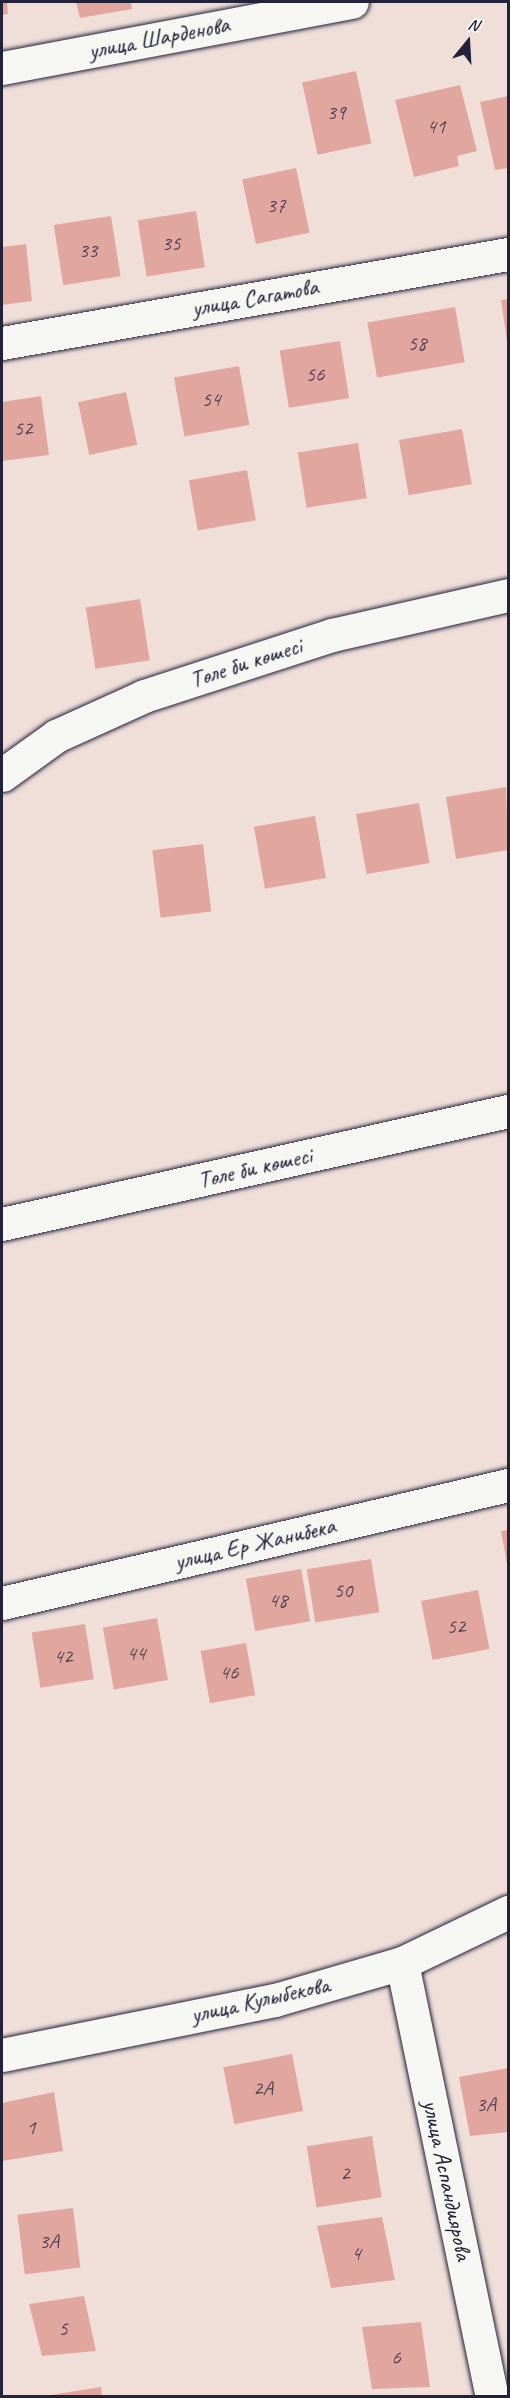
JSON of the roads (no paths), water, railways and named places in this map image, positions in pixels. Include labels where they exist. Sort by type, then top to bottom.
[{"type":"street","name":"улица Шарденова","points":[[2,68],[352,2]]},
{"type":"street","name":"улица Сагатова","points":[[2,343],[508,254]]},
{"type":"street","name":"Төле би көшесі","points":[[2,775],[56,736],[144,696],[332,635],[508,595]]},
{"type":"street","name":"Төле би көшесі","points":[[2,1224],[508,1111]]},
{"type":"street","name":"улица Ер Жанибека","points":[[2,1603],[508,1485]]},
{"type":"street","name":"улица Кулыбекова","points":[[2,2055],[275,2000],[402,1963],[508,1912]]},
{"type":"street","name":"улица Аспандиярова","points":[[402,1963],[492,2397]]}]
